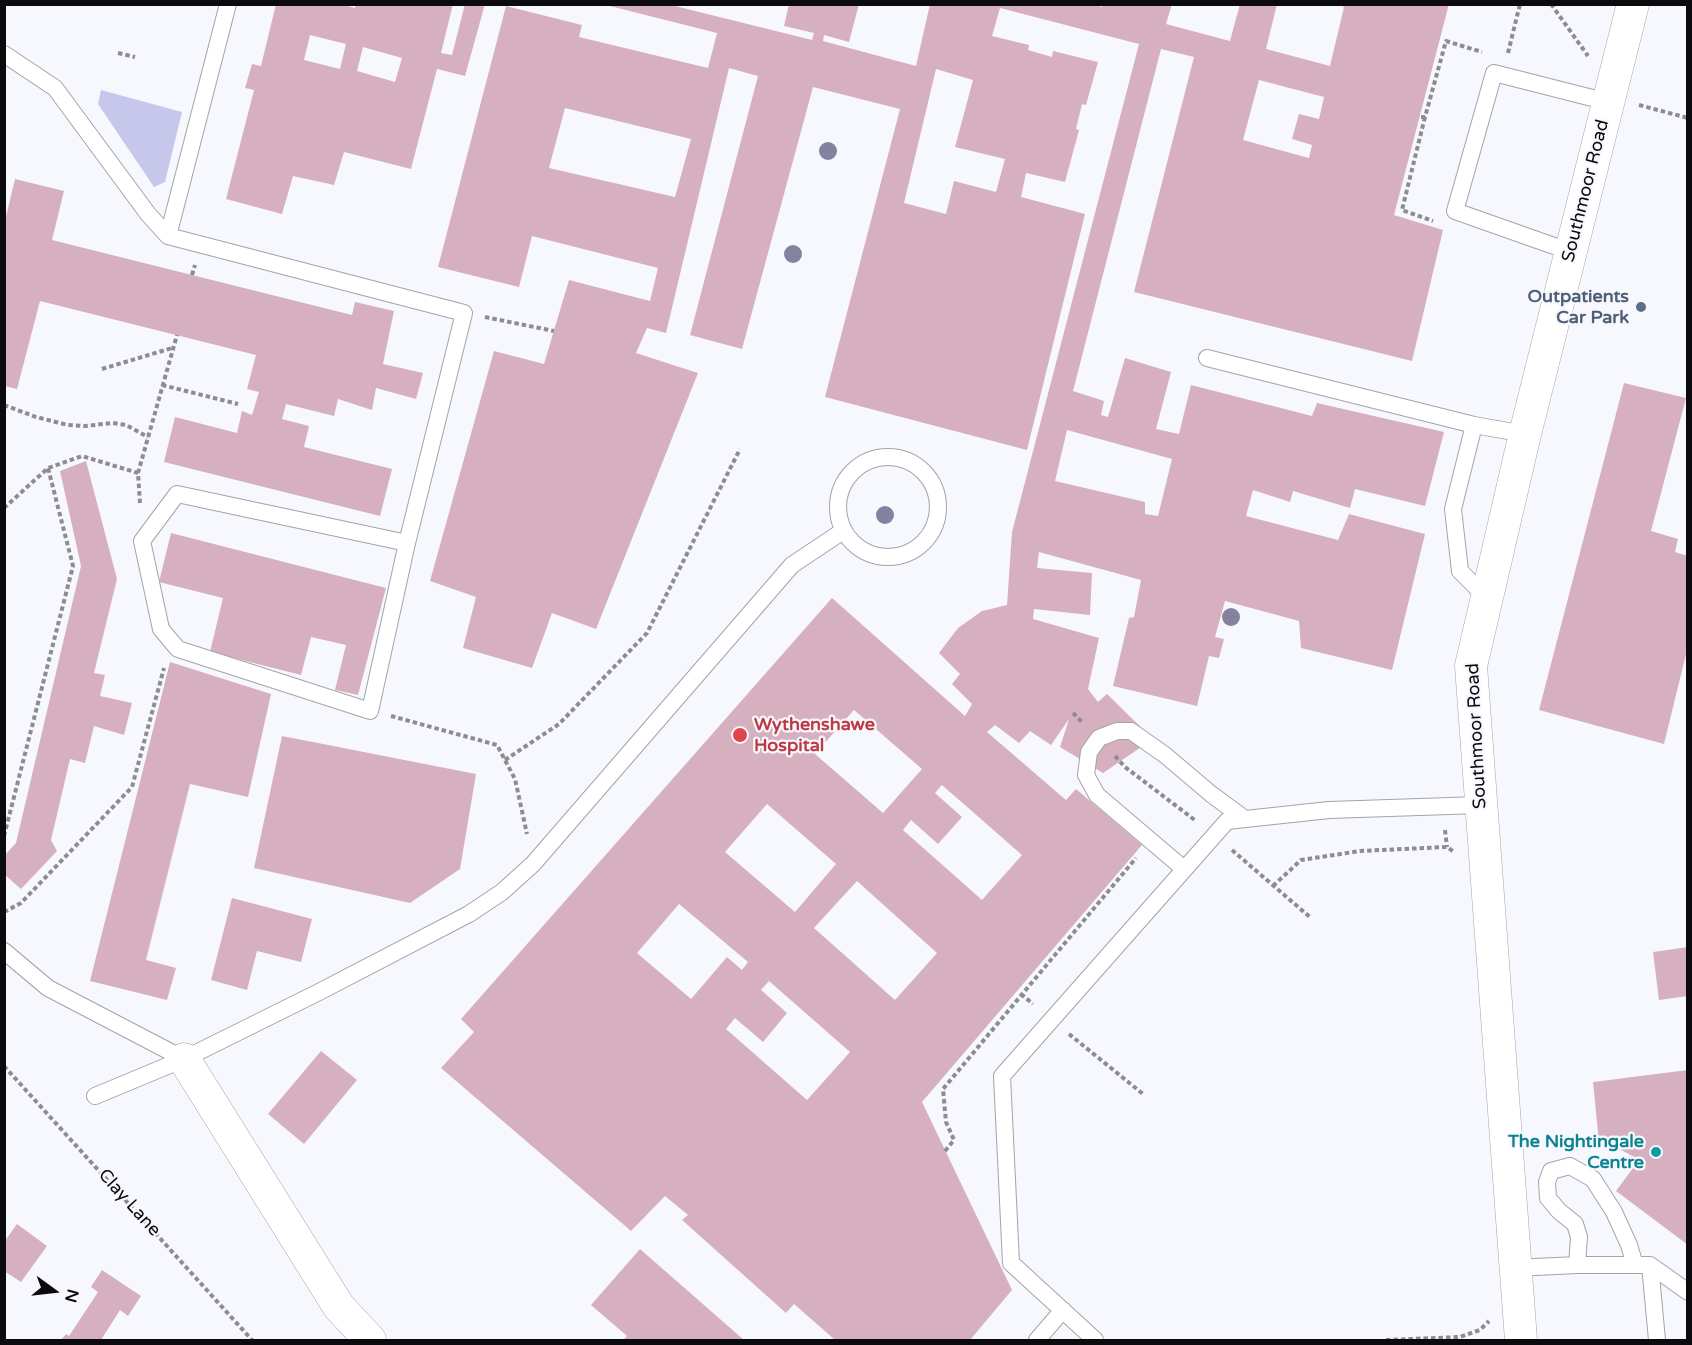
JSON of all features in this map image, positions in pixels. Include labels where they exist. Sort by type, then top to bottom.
[{"type":"street","name":"Southmoor Road","points":[[1521,1341],[1471,666],[1525,434],[1633,4]]},
{"type":"street","points":[[184,1059],[339,1307],[370,1341]]},
{"type":"lane","points":[[168,236],[228,4]]},
{"type":"lane","points":[[4,54],[55,88],[148,214],[168,236],[464,313],[407,543],[369,711],[178,649],[161,629],[142,541],[177,494],[407,543]]},
{"type":"lane","points":[[1570,252],[1455,211],[1494,73],[1608,102]]},
{"type":"lane","points":[[1207,358],[1474,425],[1525,434]]},
{"type":"lane","points":[[1474,425],[1453,509],[1460,571],[1486,597]]},
{"type":"lane","points":[[874,457],[907,459],[928,475],[938,499],[935,526],[920,546],[899,557],[864,552],[843,531],[836,511],[839,490],[851,471],[874,457]]},
{"type":"lane","points":[[95,1096],[184,1059],[329,987],[469,914],[502,892],[533,864],[792,565],[843,531]]},
{"type":"lane","points":[[1184,869],[1097,795],[1086,775],[1089,752],[1099,738],[1117,731],[1131,731],[1245,819]]},
{"type":"lane","points":[[1095,1341],[1011,1263],[1002,1076],[1227,821],[1329,810],[1480,805]]},
{"type":"lane","points":[[4,951],[48,988],[184,1059]]},
{"type":"lane","points":[[1577,1265],[1579,1237],[1575,1224],[1548,1198],[1547,1182],[1551,1171],[1570,1166],[1593,1179],[1614,1212],[1629,1245],[1643,1265],[1688,1292]]},
{"type":"lane","points":[[1515,1268],[1643,1265]]},
{"type":"lane","points":[[1643,1265],[1657,1341]]},
{"type":"lane","points":[[1037,1341],[1062,1310]]},
{"type":"path","points":[[1510,49],[1520,4]]},
{"type":"path","points":[[1551,4],[1589,57]]},
{"type":"path","points":[[1421,117],[1425,117],[1446,41]]},
{"type":"path","points":[[118,53],[135,57]]},
{"type":"path","points":[[464,313],[554,331]]},
{"type":"path","points":[[142,541],[138,474],[177,335]]},
{"type":"path","points":[[102,369],[173,347]]},
{"type":"path","points":[[162,385],[238,404]]},
{"type":"path","points":[[4,405],[36,417],[68,425],[113,423],[126,425],[148,437]]},
{"type":"path","points":[[506,760],[559,723],[647,633],[740,449]]},
{"type":"path","points":[[4,508],[48,468],[82,456],[138,474]]},
{"type":"path","points":[[4,836],[74,566],[48,468]]},
{"type":"path","points":[[4,912],[21,903],[132,787],[171,641]]},
{"type":"path","points":[[369,711],[497,744],[515,779],[533,864]]},
{"type":"path","points":[[1073,714],[1125,767],[1214,835],[1311,918]]},
{"type":"path","points":[[1273,886],[1300,860],[1360,851],[1447,847],[1458,856]]},
{"type":"path","points":[[945,1150],[954,1140],[946,1122],[943,1089],[1137,857]]},
{"type":"path","points":[[1021,994],[1143,1094]]},
{"type":"path","name":"Clay Lane","points":[[4,1066],[252,1341]]},
{"type":"path","points":[[1386,1341],[1453,1339],[1480,1330],[1488,1323],[1489,1315]]},
{"type":"shaded area","points":[[101,90],[182,112],[165,182],[154,187],[98,104]]},
{"type":"building","points":[[276,4],[341,4],[355,8],[356,4],[453,4],[441,53],[452,55],[465,4],[485,4],[465,76],[437,69],[411,169],[344,152],[334,185],[293,176],[282,214],[226,199],[254,90],[245,88],[252,64],[261,66]],"holes":[[[310,35],[346,44],[340,69],[304,60]],[[363,47],[402,58],[395,82],[357,71]]]},
{"type":"building","points":[[602,4],[667,4],[812,40],[814,33],[784,26],[789,4],[859,4],[849,42],[824,35],[823,41],[916,66],[930,4],[1093,4],[1102,7],[1102,4],[1172,4],[1166,24],[1230,41],[1240,4],[1277,4],[1266,49],[1330,66],[1344,7],[1339,4],[1449,4],[1394,215],[1443,230],[1412,361],[1134,292],[1194,57],[1161,49],[1073,391],[1104,401],[1101,415],[1108,417],[1125,358],[1171,372],[1156,429],[1179,434],[1191,385],[1312,416],[1317,403],[1444,432],[1425,506],[1355,489],[1350,508],[1293,491],[1290,502],[1253,490],[1246,516],[1338,540],[1349,514],[1425,534],[1392,670],[1301,648],[1299,621],[1225,601],[1215,637],[1224,639],[1219,658],[1209,656],[1197,706],[1113,686],[1129,618],[1134,617],[1141,580],[1039,552],[1037,568],[1092,573],[1090,615],[1034,609],[1033,619],[1099,638],[1088,689],[1098,702],[1107,694],[1153,739],[1103,773],[1060,747],[1069,719],[1051,745],[1030,731],[1019,743],[995,725],[987,732],[1066,800],[1076,789],[1142,845],[922,1102],[1012,1290],[970,1340],[835,1340],[794,1304],[786,1313],[682,1220],[688,1215],[665,1196],[631,1231],[441,1068],[474,1032],[461,1019],[832,598],[965,716],[972,704],[952,684],[960,674],[939,653],[958,628],[982,611],[1007,605],[1012,532],[1139,44],[1000,8],[992,36],[1029,45],[1028,50],[1052,57],[1053,51],[1098,62],[1086,105],[1082,104],[1076,129],[1079,130],[1065,182],[1026,173],[1021,197],[1085,214],[1027,450],[825,397],[900,109],[813,87],[742,349],[690,335],[758,76],[729,68],[666,333],[647,328],[636,353],[698,373],[596,629],[552,613],[532,668],[463,648],[476,597],[430,581],[494,351],[544,364],[569,280],[650,301],[658,268],[532,236],[519,287],[438,267],[506,6],[582,25],[579,37],[708,68],[717,33]],"holes":[[[936,69],[973,80],[955,147],[1005,159],[996,192],[954,181],[946,214],[904,203]],[[1259,80],[1324,97],[1319,119],[1299,114],[1292,139],[1312,145],[1309,158],[1243,140]],[[565,108],[691,139],[675,197],[549,168]],[[1067,430],[1172,459],[1158,516],[1145,514],[1145,502],[1055,481]],[[854,710],[922,769],[883,813],[815,754]],[[942,785],[1022,855],[982,900],[903,830],[911,820],[938,844],[962,817],[935,793]],[[767,804],[836,864],[795,912],[725,852]],[[857,881],[937,953],[895,1000],[814,928]],[[679,904],[748,962],[742,970],[727,957],[691,999],[637,953]],[[769,981],[850,1052],[807,1100],[726,1029],[735,1018],[763,1042],[787,1013],[761,990]]]},
{"type":"building","points":[[15,179],[64,191],[52,240],[352,315],[355,302],[394,311],[383,364],[423,373],[416,399],[376,388],[372,410],[338,399],[334,416],[286,404],[282,419],[309,426],[304,447],[392,469],[380,516],[164,462],[175,417],[237,433],[242,411],[252,415],[259,392],[247,389],[256,355],[40,301],[17,389],[5,386],[5,221]]},
{"type":"building","points":[[1624,383],[1686,398],[1651,531],[1678,539],[1675,552],[1688,556],[1688,646],[1664,744],[1539,710]]},
{"type":"building","points":[[86,461],[117,579],[94,673],[105,675],[100,696],[132,703],[124,735],[94,726],[85,763],[70,759],[51,840],[57,851],[21,889],[5,875],[5,855],[16,843],[81,566],[60,471]]},
{"type":"building","points":[[171,533],[386,588],[358,695],[335,690],[346,645],[311,637],[301,675],[210,652],[223,598],[159,582]]},
{"type":"building","points":[[170,662],[271,694],[248,797],[190,784],[146,960],[176,968],[167,1000],[90,981]]},
{"type":"building","points":[[282,736],[476,774],[460,869],[410,903],[254,868]]},
{"type":"building","points":[[232,898],[312,919],[301,962],[257,951],[247,990],[211,980]]},
{"type":"building","points":[[1688,947],[1688,996],[1659,1000],[1653,952]]},
{"type":"building","points":[[321,1051],[357,1080],[304,1144],[268,1114]]},
{"type":"building","name":"The Nightingale Centre","points":[[1688,1070],[1688,1245],[1616,1191],[1639,1160],[1611,1144],[1599,1143],[1593,1082]]},
{"type":"building","points":[[17,1224],[47,1246],[21,1282],[4,1271],[4,1242]]},
{"type":"building","points":[[640,1249],[744,1340],[623,1340],[627,1336],[591,1305]]},
{"type":"building","points":[[102,1270],[141,1296],[128,1316],[120,1310],[101,1340],[61,1340],[66,1334],[69,1336],[98,1292],[91,1287]]},
{"type":"place","name":"Outpatients Car Park","points":[[1641,307]]},
{"type":"place","name":"Wythenshawe Hospital","points":[[740,735]]},
{"type":"place","name":"The Nightingale Centre","points":[[1656,1152]]}]
